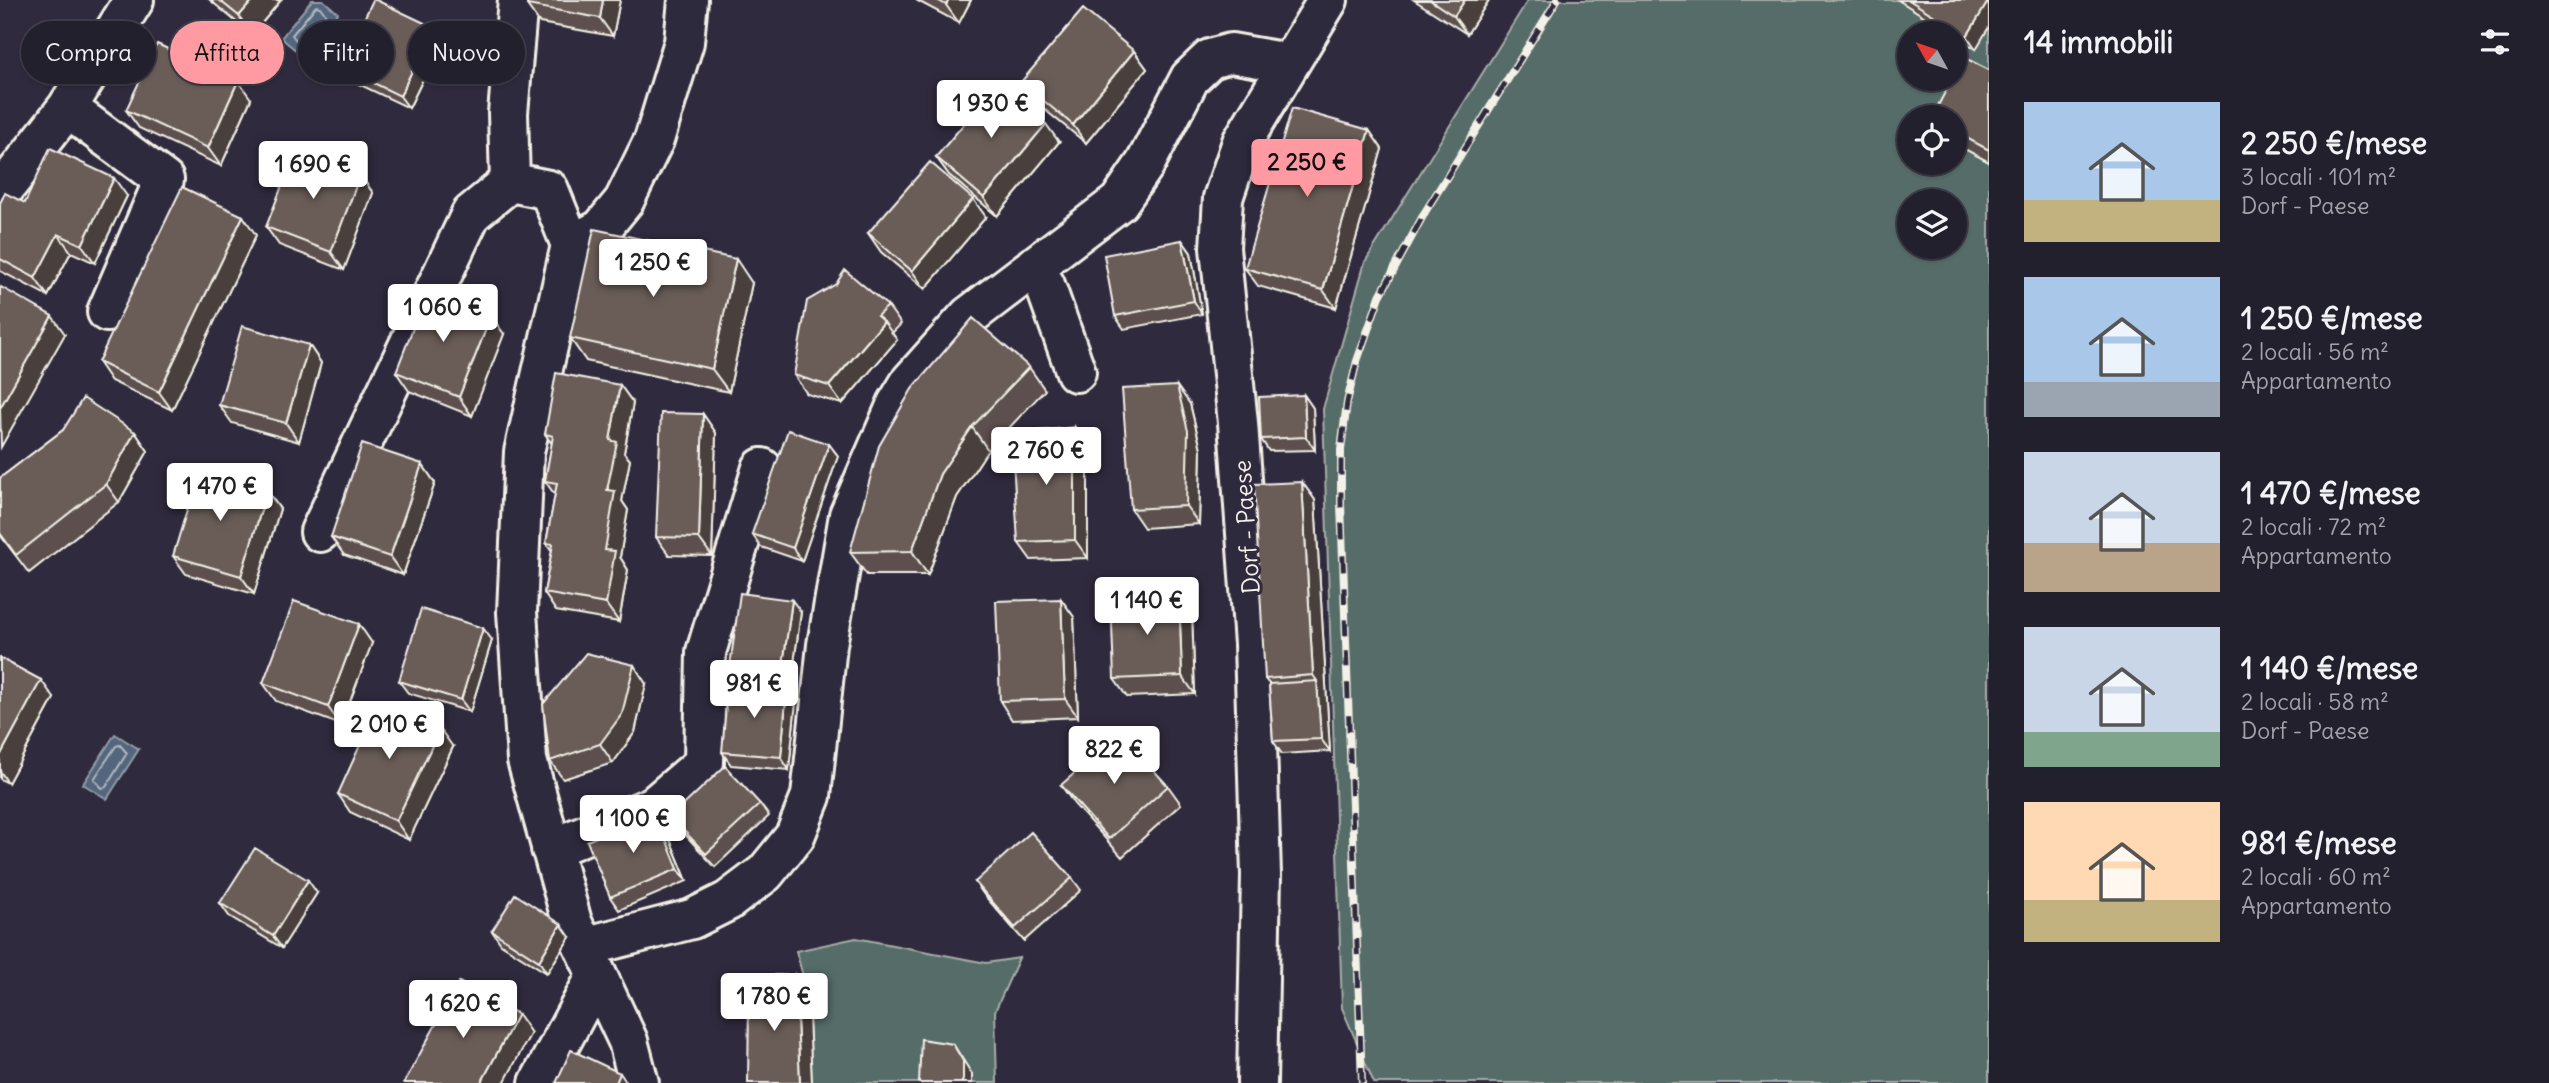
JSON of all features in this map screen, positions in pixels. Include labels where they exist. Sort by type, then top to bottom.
[{"type":"street","points":[[0,194],[67,108],[134,0]]},
{"type":"street","points":[[510,182],[509,113],[518,0]]},
{"type":"street","points":[[571,245],[601,229],[624,201],[654,140],[684,42],[688,0]]},
{"type":"street","name":"Dorf - Paese","points":[[1257,1083],[1261,875],[1254,644],[1238,422],[1220,248],[1223,198],[1242,142],[1328,0]]},
{"type":"street","points":[[539,1083],[590,961],[692,919],[728,901],[765,873],[795,836],[811,796],[827,645],[849,515],[897,404],[911,381],[969,316],[1034,265],[1063,248],[1119,202],[1145,164],[1190,78],[1210,60],[1231,53],[1288,63]]},
{"type":"street","points":[[67,108],[164,180],[107,312]]},
{"type":"street","points":[[510,182],[550,190],[571,245],[524,452],[517,612],[527,760],[572,922],[628,1041],[639,1083]]},
{"type":"street","points":[[320,532],[471,214],[510,182]]},
{"type":"street","points":[[1034,265],[1045,285],[1076,372]]},
{"type":"street","points":[[551,849],[654,806],[704,763],[706,652],[762,468]]},
{"type":"green space","points":[[1528,0],[1989,0],[1989,1083],[1374,1083],[1342,1008],[1323,409],[1365,262]]},
{"type":"green space","points":[[856,938],[986,963],[1019,958],[995,1011],[997,1083],[812,1083],[808,994],[796,951]]},
{"type":"water","points":[[312,0],[323,0],[338,13],[331,21],[298,21],[298,52],[284,40],[284,34]]},
{"type":"water","points":[[115,734],[139,749],[107,799],[83,784]]},
{"type":"building","points":[[219,0],[253,0],[239,16]]},
{"type":"building","points":[[373,0],[376,0],[420,21],[408,21],[408,79],[400,96],[376,84],[394,84],[394,21],[363,21]]},
{"type":"building","points":[[528,0],[603,0],[600,18],[527,5]]},
{"type":"building","points":[[1430,0],[1465,0],[1454,16]]},
{"type":"building","points":[[1909,0],[1989,0],[1967,36],[1967,21],[1943,21]]},
{"type":"building","points":[[1083,9],[1134,51],[1073,125],[1021,82]]},
{"type":"building","points":[[157,44],[170,50],[170,84],[237,84],[208,148],[126,110],[138,84],[156,84]]},
{"type":"building","points":[[1967,59],[1989,70],[1989,150],[1967,138],[1967,105],[1938,105],[1946,91],[1967,91]]},
{"type":"building","points":[[998,83],[1046,124],[984,198],[936,157]]},
{"type":"building","points":[[1292,108],[1369,130],[1323,290],[1245,268]]},
{"type":"building","points":[[50,148],[114,178],[82,245],[58,234],[35,278],[0,259],[0,203],[5,193],[25,203]]},
{"type":"building","points":[[296,150],[360,175],[331,252],[266,227]]},
{"type":"building","points":[[930,162],[973,199],[912,271],[868,233]]},
{"type":"building","points":[[182,187],[243,216],[159,392],[98,362]]},
{"type":"building","points":[[594,229],[736,259],[712,369],[570,338]]},
{"type":"building","points":[[1182,240],[1194,301],[1115,316],[1104,255]]},
{"type":"building","points":[[845,270],[888,306],[877,316],[884,322],[829,386],[794,375],[807,301],[836,284]]},
{"type":"building","points":[[1,287],[52,316],[0,408],[0,289]]},
{"type":"building","points":[[427,292],[491,316],[459,397],[396,372]]},
{"type":"building","points":[[973,318],[1029,367],[972,427],[940,474],[912,551],[850,552],[879,446],[912,389]]},
{"type":"building","points":[[242,326],[309,345],[286,423],[219,405]]},
{"type":"building","points":[[556,373],[620,385],[610,440],[617,442],[607,490],[615,491],[605,550],[615,551],[606,604],[544,593],[553,544],[546,543],[557,483],[545,481],[553,436],[545,434]]},
{"type":"building","points":[[1177,386],[1188,431],[1186,506],[1131,509],[1122,389]]},
{"type":"building","points":[[1304,395],[1306,437],[1261,439],[1259,397]]},
{"type":"building","points":[[83,398],[135,432],[106,484],[16,555],[0,533],[0,478],[63,430]]},
{"type":"building","points":[[661,413],[703,414],[699,538],[656,537]]},
{"type":"building","points":[[1075,427],[1075,540],[1018,542],[1013,460],[1037,431]]},
{"type":"building","points":[[788,430],[829,444],[793,548],[752,534]]},
{"type":"building","points":[[362,444],[422,464],[390,557],[331,537]]},
{"type":"building","points":[[199,470],[267,491],[241,576],[173,556]]},
{"type":"building","points":[[1302,482],[1313,675],[1265,679],[1254,484]]},
{"type":"building","points":[[740,593],[792,600],[782,672],[730,666]]},
{"type":"building","points":[[1179,594],[1182,676],[1114,679],[1111,597]]},
{"type":"building","points":[[1061,599],[1065,699],[1000,701],[996,601]]},
{"type":"building","points":[[294,601],[359,624],[328,707],[263,683]]},
{"type":"building","points":[[421,609],[483,628],[461,700],[399,681]]},
{"type":"building","points":[[586,653],[634,665],[622,714],[600,744],[550,761],[543,704]]},
{"type":"building","points":[[0,658],[41,680],[0,756]]},
{"type":"building","points":[[1317,681],[1321,739],[1273,741],[1269,684]]},
{"type":"building","points":[[728,683],[787,688],[781,757],[722,752]]},
{"type":"building","points":[[380,701],[440,729],[396,821],[338,794]]},
{"type":"building","points":[[1120,733],[1168,786],[1109,839],[1061,785]]},
{"type":"building","points":[[725,766],[760,804],[706,854],[671,817]]},
{"type":"building","points":[[655,812],[678,869],[610,897],[587,841]]},
{"type":"building","points":[[1031,832],[1072,878],[1015,928],[975,882]]},
{"type":"building","points":[[255,848],[308,880],[273,936],[220,903]]},
{"type":"building","points":[[515,894],[561,924],[539,961],[492,931]]},
{"type":"building","points":[[775,975],[795,975],[800,1083],[748,1083],[749,999]]},
{"type":"building","points":[[459,982],[518,1014],[481,1083],[404,1083]]},
{"type":"building","points":[[921,1039],[953,1044],[963,1061],[961,1083],[919,1083]]},
{"type":"building","points":[[571,1050],[620,1073],[616,1083],[556,1083]]},
{"type":"railway","points":[[1362,1083],[1341,504],[1341,450],[1347,402],[1357,361],[1380,296],[1425,212],[1557,0]]}]
